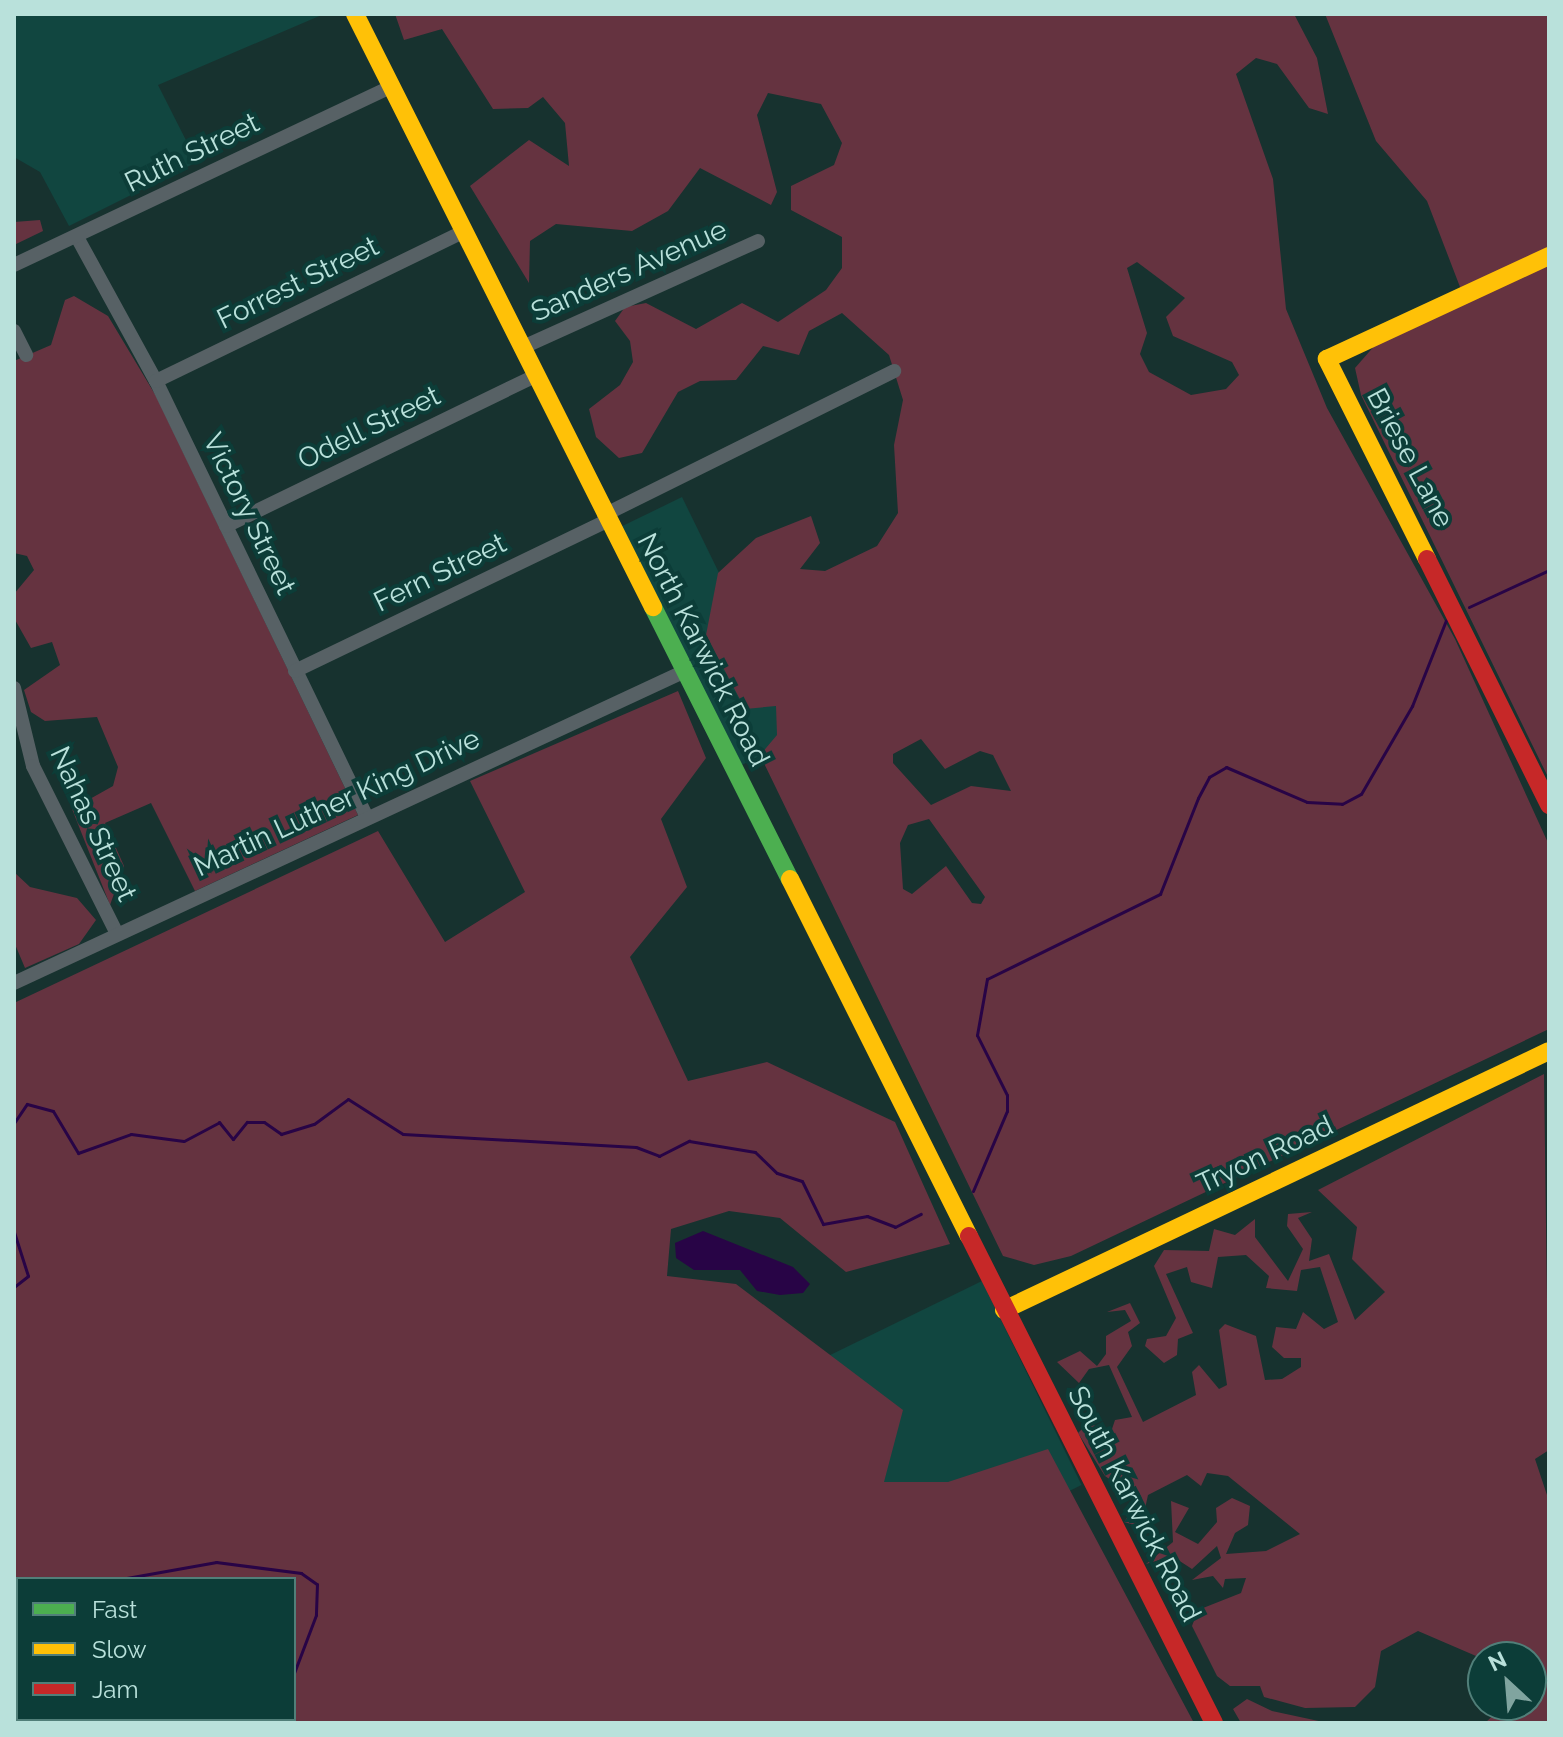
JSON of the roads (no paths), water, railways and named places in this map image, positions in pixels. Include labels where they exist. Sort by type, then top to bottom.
[{"type":"street","name":"North Karwick Road","points":[[362,17],[391,87],[1004,1310]]},
{"type":"street","name":"Ruth Street","points":[[14,265],[391,87]]},
{"type":"street","name":"Forrest Street","points":[[156,381],[463,232]]},
{"type":"street","name":"Victory Street","points":[[77,237],[156,381],[367,817]]},
{"type":"street","name":"Sanders Avenue","points":[[521,348],[758,241]]},
{"type":"street","name":"Briese Lane","points":[[1549,256],[1327,359],[1549,805]]},
{"type":"street","points":[[14,331],[26,355]]},
{"type":"street","name":"Fern Street","points":[[295,671],[894,371]]},
{"type":"street","name":"Odell Street","points":[[226,526],[535,376]]},
{"type":"street","name":"Martin Luther King Drive","points":[[14,983],[683,672]]},
{"type":"street","name":"Nahas Street","points":[[14,688],[33,766],[117,934]]},
{"type":"street","name":"Tryon Road","points":[[1004,1310],[1549,1051]]},
{"type":"street","name":"South Karwick Road","points":[[1004,1310],[1214,1723]]},
{"type":"waterway","points":[[1469,607],[1549,570]]},
{"type":"waterway","points":[[973,1191],[1007,1111],[1007,1095],[977,1035],[987,979],[1160,894],[1198,798],[1209,777],[1226,767],[1307,802],[1342,804],[1361,794],[1412,706],[1446,620]]},
{"type":"waterway","points":[[14,1123],[27,1104],[53,1111],[78,1153],[131,1134],[184,1141],[219,1122],[233,1139],[247,1122],[264,1122],[281,1134],[314,1124],[348,1099],[403,1134],[636,1147],[659,1156],[689,1141],[755,1152],[777,1173],[802,1181],[823,1224],[867,1216],[895,1227],[921,1214]]},
{"type":"waterway","points":[[14,1232],[28,1276],[14,1287]]},
{"type":"waterway","points":[[132,1577],[216,1562],[301,1573],[317,1584],[316,1615],[296,1668]]}]
